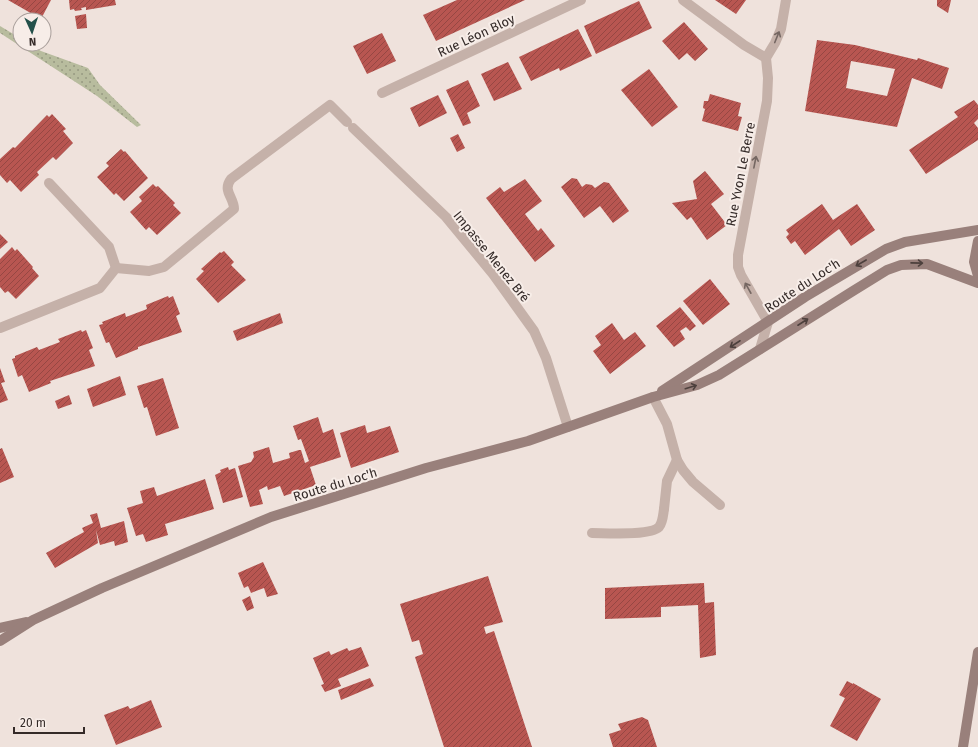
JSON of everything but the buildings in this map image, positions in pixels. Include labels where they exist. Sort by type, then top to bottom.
[{"type":"main road","name":"Route du Loc'h","points":[[653,397],[841,275],[894,245],[978,230]]},
{"type":"main road","points":[[978,241],[974,262],[978,276]]},
{"type":"main road","name":"Route du Loc'h","points":[[0,641],[34,620],[159,563],[271,517],[426,468],[528,441],[653,397],[697,385],[760,349],[887,270],[901,265],[917,263],[928,264],[978,283]]},
{"type":"main road","name":"Route du Loc'h","points":[[0,628],[34,620]]},
{"type":"main road","points":[[964,747],[978,652]]},
{"type":"street","name":"Rue Léon Bloy","points":[[382,93],[581,0]]},
{"type":"street","points":[[683,0],[744,45],[766,58],[781,29],[786,0]]},
{"type":"street","name":"Rue Yvon Le Berre","points":[[766,58],[768,78],[767,101],[737,261],[741,275],[768,322]]},
{"type":"street","name":"Impasse Menez Bré","points":[[116,268],[149,271],[164,267],[234,209],[233,201],[228,193],[227,186],[231,179],[330,105],[446,218],[493,274],[534,331],[546,358],[568,428]]},
{"type":"street","points":[[0,329],[100,288],[116,268],[109,247],[49,183]]},
{"type":"street","points":[[760,349],[768,322]]},
{"type":"street","points":[[653,397],[667,424],[677,460],[683,470],[693,482],[720,505]]},
{"type":"street","points":[[592,533],[643,532],[654,530],[662,521],[667,481],[677,460]]},
{"type":"green space","points":[[0,26],[12,33],[12,41],[0,33]]},
{"type":"green space","points":[[29,52],[44,52],[88,68],[100,85],[141,125],[137,127],[97,96]]}]
